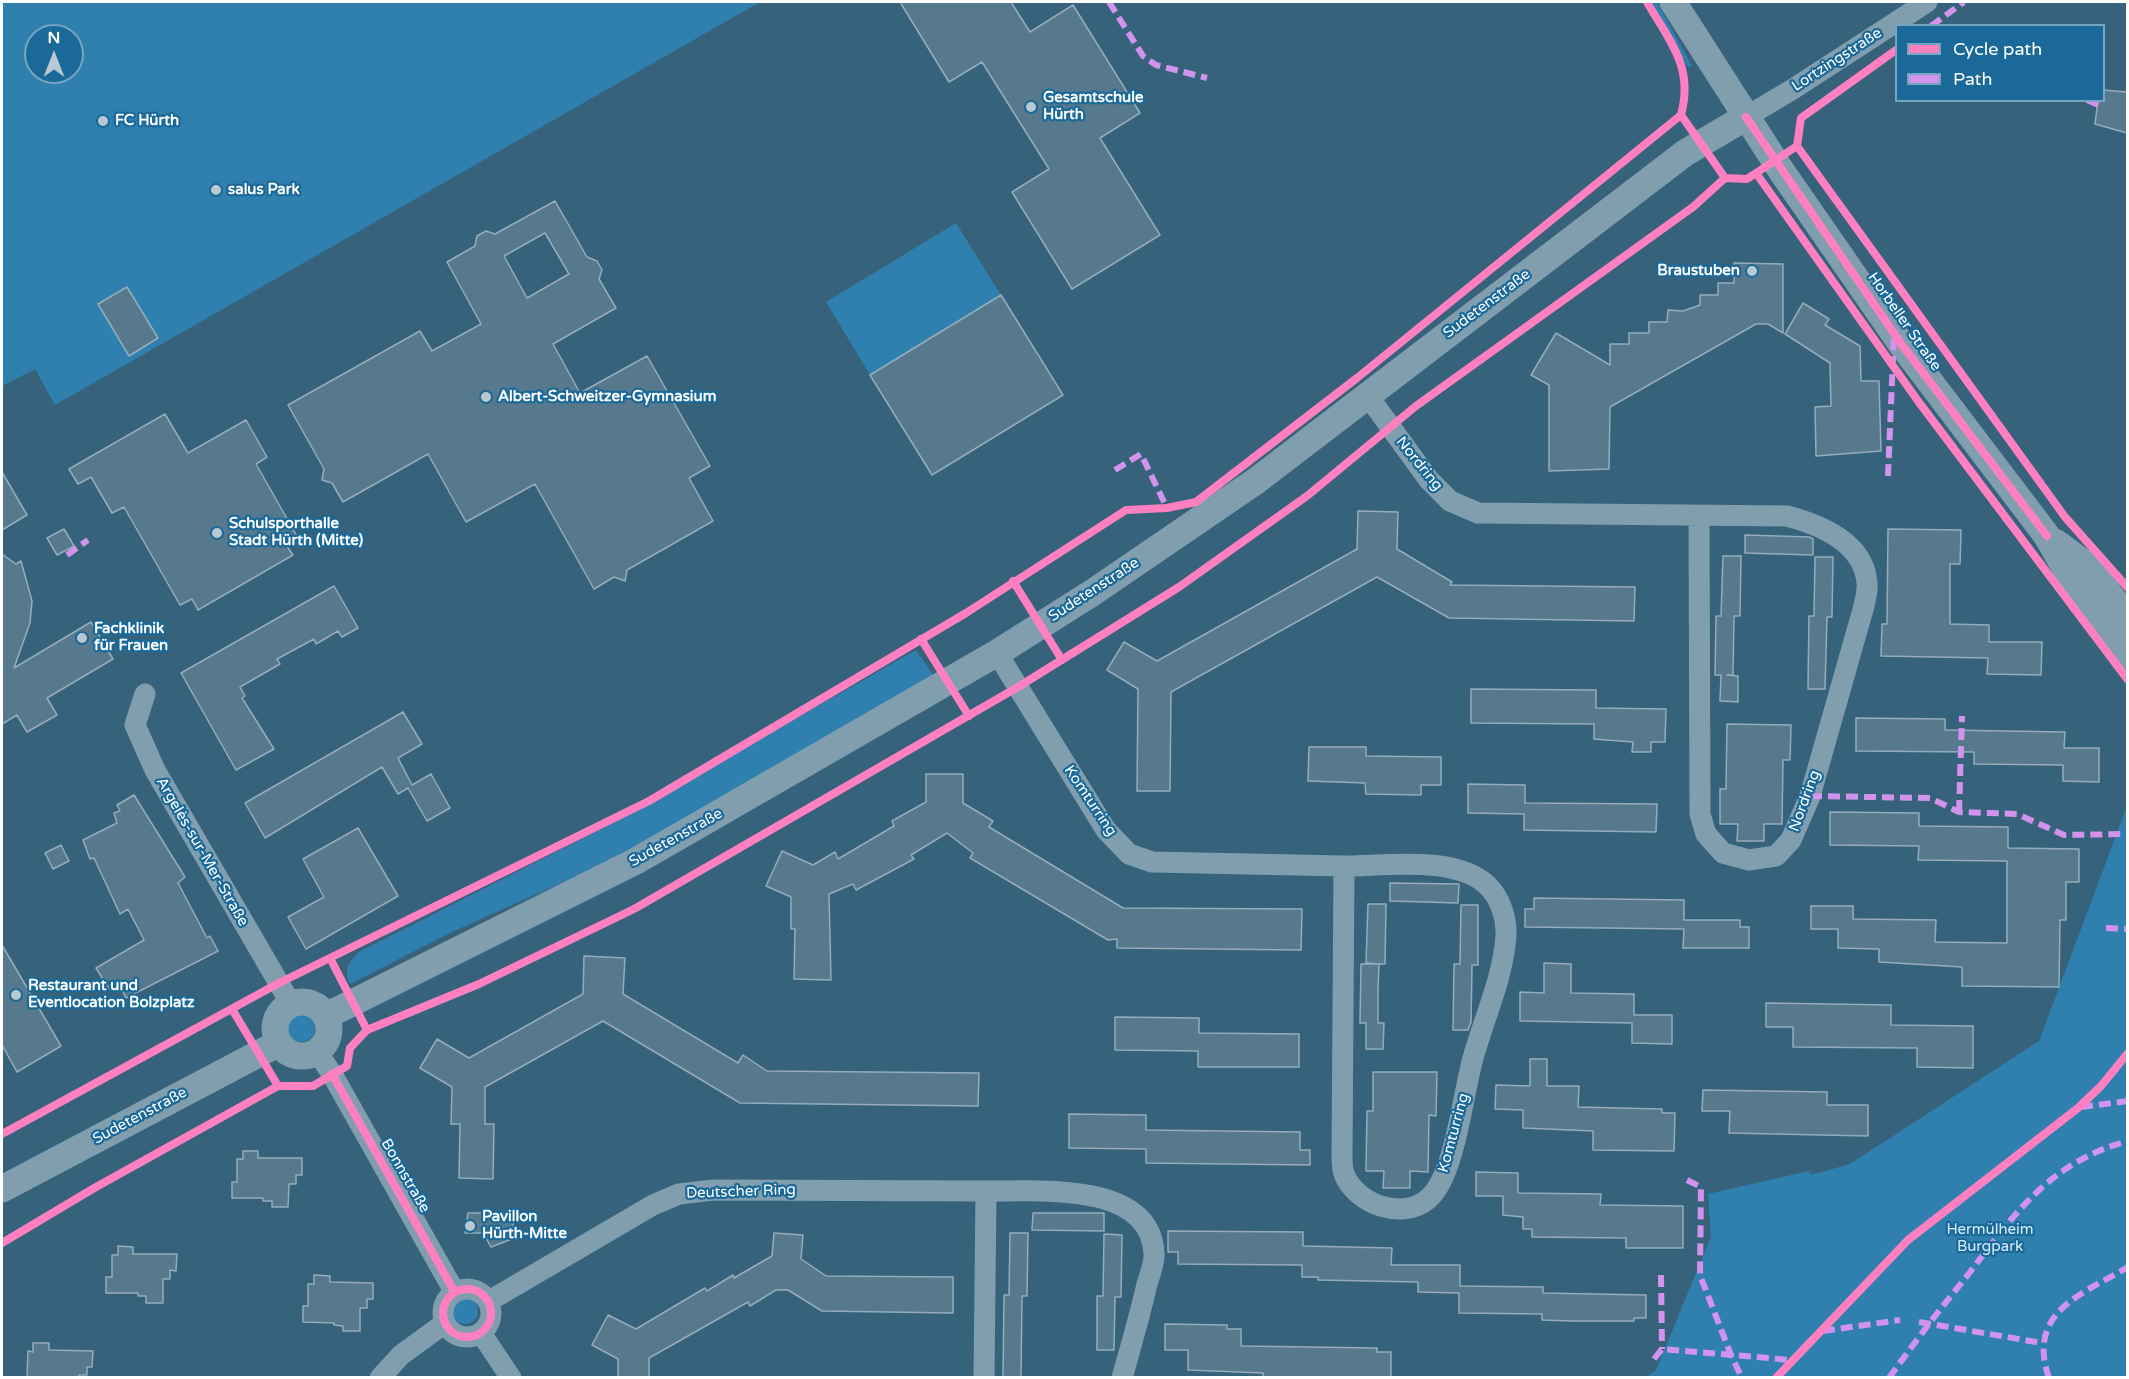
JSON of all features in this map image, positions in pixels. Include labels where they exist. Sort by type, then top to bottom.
[{"type":"street","name":"Horbeller Straße","points":[[1673,2],[1746,117],[1902,345],[2047,536],[2073,582],[2127,657]]},
{"type":"street","name":"Lortzingstraße","points":[[1746,117],[1927,2]]},
{"type":"street","name":"Sudetenstraße","points":[[326,1016],[636,861],[997,653],[1092,593],[1256,481],[1685,153],[1746,117]]},
{"type":"street","name":"Nordring","points":[[1368,396],[1429,480],[1450,501],[1478,513],[1700,515],[1787,516],[1817,524],[1848,545],[1862,562],[1868,584],[1864,606],[1810,796],[1791,840],[1776,856],[1749,860],[1722,853],[1706,834],[1701,814],[1700,515]]},
{"type":"street","name":"Horbeller Straße","points":[[2047,536],[2089,567],[2127,619]]},
{"type":"street","name":"Komturring","points":[[997,653],[1106,830],[1129,854],[1152,862],[1451,866],[1486,884],[1498,897],[1506,934],[1499,975],[1473,1059],[1450,1158],[1437,1190],[1415,1207],[1391,1209],[1369,1202],[1353,1187],[1344,1173],[1342,1156],[1344,866]]},
{"type":"street","name":"Argelès-sur-Mer-Straße","points":[[144,694],[135,725],[155,770],[291,1004]]},
{"type":"street","points":[[307,1002],[321,1009],[326,1016],[329,1036],[317,1052],[300,1056],[292,1054],[279,1043],[275,1032],[276,1021],[282,1011],[291,1004],[307,1002]]},
{"type":"street","name":"Sudetenstraße","points":[[2,1189],[279,1043]]},
{"type":"street","name":"Bonnstraße","points":[[317,1052],[332,1074],[454,1291]]},
{"type":"street","name":"Deutscher Ring","points":[[489,1301],[653,1205],[679,1194],[714,1190],[986,1191],[1098,1196],[1120,1204],[1139,1217],[1150,1233],[1154,1254],[1122,1377]]},
{"type":"street","points":[[984,1377],[986,1191]]},
{"type":"street","points":[[473,1289],[481,1292],[489,1301],[490,1321],[481,1333],[472,1337],[461,1336],[451,1332],[444,1323],[444,1305],[454,1291],[473,1289]]},
{"type":"street","points":[[380,1377],[401,1355],[444,1323]]},
{"type":"street","points":[[481,1333],[511,1377]]},
{"type":"green space","name":"salus Park","points":[[2,2],[760,2],[55,405],[35,369],[2,386]]},
{"type":"green space","points":[[1652,2],[1657,2],[1692,66],[1688,67]]},
{"type":"green space","points":[[956,223],[1001,295],[870,375],[826,302]]},
{"type":"green space","points":[[916,650],[935,678],[615,859],[454,931],[350,984],[347,974],[348,966],[359,952],[611,824]]},
{"type":"green space","name":"Hermülheim Burgpark","points":[[2127,806],[2127,1377],[1646,1377],[1656,1370],[1711,1237],[1708,1194],[1809,1171],[1811,1175],[1850,1164],[2039,1041]]},
{"type":"green space","points":[[301,1014],[311,1018],[315,1028],[311,1038],[301,1042],[291,1038],[287,1028],[291,1018]]},
{"type":"green space","points":[[465,1298],[474,1302],[478,1311],[474,1320],[465,1324],[456,1320],[452,1311],[456,1302]]},
{"type":"building","points":[[900,2],[1011,2],[1030,32],[1073,5],[1140,113],[1100,138],[1160,235],[1072,289],[1012,192],[1049,169],[982,62],[949,82]]},
{"type":"building","points":[[2105,90],[2127,92],[2127,133],[2095,124],[2098,102],[2105,102]]},
{"type":"building","name":"Albert-Schweitzer-Gymnasium","points":[[555,201],[587,257],[597,261],[602,270],[599,279],[616,308],[553,344],[580,393],[647,356],[710,466],[689,478],[713,521],[627,570],[625,581],[614,577],[594,589],[535,484],[466,522],[428,454],[343,502],[332,483],[322,480],[324,469],[288,405],[420,331],[432,351],[481,324],[447,262],[475,246],[477,236],[486,231],[495,234]],"holes":[[[545,233],[569,274],[527,298],[504,256]]]},
{"type":"building","points":[[1734,263],[1783,264],[1783,333],[1768,324],[1756,324],[1610,407],[1609,469],[1549,471],[1549,385],[1531,375],[1556,333],[1610,365],[1610,344],[1629,344],[1629,333],[1649,333],[1649,322],[1667,322],[1668,310],[1683,311],[1700,305],[1700,295],[1718,295],[1718,283],[1734,283]]},
{"type":"building","points":[[127,287],[158,338],[129,356],[98,304]]},
{"type":"building","points":[[1001,295],[1063,395],[932,475],[870,375]]},
{"type":"building","points":[[1803,303],[1829,319],[1825,325],[1860,346],[1861,381],[1879,381],[1881,451],[1816,456],[1815,407],[1831,406],[1830,363],[1785,334]]},
{"type":"building","points":[[165,414],[188,453],[246,420],[267,457],[256,464],[298,538],[286,545],[293,555],[198,610],[192,599],[180,605],[124,507],[112,513],[91,477],[78,484],[69,469]]},
{"type":"building","points":[[2,472],[27,515],[2,530]]},
{"type":"building","points":[[1358,511],[1398,512],[1397,549],[1452,582],[1450,585],[1635,587],[1634,621],[1449,618],[1377,577],[1171,692],[1170,791],[1137,791],[1138,689],[1107,670],[1124,642],[1157,661],[1357,549]]},
{"type":"building","points":[[64,529],[74,546],[57,555],[47,538]]},
{"type":"building","points":[[1888,529],[1961,530],[1960,564],[1950,564],[1950,624],[1989,625],[1989,642],[2042,642],[2041,675],[1987,674],[1988,658],[1881,656],[1882,624],[1887,624]]},
{"type":"building","points":[[1745,535],[1809,537],[1813,539],[1813,555],[1745,553]]},
{"type":"building","name":"Fachklinik für Frauen","points":[[2,554],[16,564],[21,561],[32,601],[30,623],[14,668],[91,622],[113,659],[47,698],[57,715],[27,732],[17,715],[2,724]]},
{"type":"building","points":[[1723,556],[1741,556],[1740,616],[1734,616],[1733,675],[1727,675],[1738,676],[1738,702],[1720,701],[1721,675],[1715,675],[1716,616],[1721,616]]},
{"type":"building","points":[[1815,557],[1833,557],[1832,617],[1827,617],[1825,689],[1808,689],[1809,616],[1814,616]]},
{"type":"building","points":[[334,586],[358,628],[342,637],[338,631],[316,644],[314,639],[277,659],[280,664],[240,687],[245,696],[242,698],[274,749],[236,770],[181,673]]},
{"type":"building","points":[[1471,689],[1596,690],[1596,708],[1666,709],[1665,742],[1651,742],[1651,752],[1632,752],[1633,742],[1594,739],[1594,724],[1471,723]]},
{"type":"building","points":[[403,712],[422,744],[398,758],[412,785],[431,774],[450,808],[427,821],[408,788],[398,794],[382,767],[265,838],[245,803]]},
{"type":"building","points":[[1856,718],[1945,719],[1945,730],[2065,732],[2064,748],[2099,748],[2099,782],[2063,781],[2063,765],[1974,764],[1974,752],[1856,751]]},
{"type":"building","points":[[1727,724],[1791,725],[1790,760],[1783,760],[1782,824],[1764,824],[1764,841],[1737,841],[1738,824],[1720,824],[1720,789],[1726,789]]},
{"type":"building","points":[[1309,747],[1366,747],[1366,756],[1441,757],[1441,785],[1421,785],[1421,795],[1366,794],[1365,783],[1308,781]]},
{"type":"building","points":[[926,774],[963,774],[963,803],[993,821],[989,827],[1123,908],[1302,909],[1301,950],[1117,948],[1117,939],[1108,940],[970,858],[973,853],[947,833],[911,855],[914,859],[856,890],[853,884],[829,894],[831,980],[794,979],[795,929],[791,929],[791,897],[766,886],[782,851],[813,865],[835,852],[838,859],[894,826],[892,821],[926,802]]},
{"type":"building","points":[[1468,784],[1525,785],[1525,803],[1657,804],[1656,832],[1524,830],[1524,814],[1468,813]]},
{"type":"building","points":[[134,795],[185,877],[178,883],[207,938],[210,936],[218,951],[126,998],[119,984],[109,989],[96,968],[144,940],[128,909],[120,914],[94,858],[90,859],[83,840],[117,823],[114,813],[120,811],[117,805]]},
{"type":"building","points":[[1830,812],[1919,813],[1919,826],[2008,827],[2008,848],[2079,849],[2079,882],[2066,882],[2066,920],[2060,920],[2059,987],[1962,986],[1962,967],[1879,962],[1879,949],[1838,948],[1838,929],[1811,929],[1811,906],[1853,906],[1853,919],[1936,920],[1935,942],[2007,943],[2007,861],[1918,860],[1919,846],[1830,845]]},
{"type":"building","points":[[358,828],[398,896],[306,949],[288,917],[324,897],[303,859]]},
{"type":"building","points":[[61,845],[69,861],[53,869],[45,853]]},
{"type":"building","points":[[1390,883],[1459,884],[1458,903],[1390,901]]},
{"type":"building","points":[[1534,898],[1684,900],[1684,920],[1740,920],[1740,927],[1749,927],[1749,948],[1683,948],[1684,929],[1525,927],[1525,909],[1534,909]]},
{"type":"building","points":[[1368,904],[1386,904],[1385,964],[1366,963]]},
{"type":"building","points":[[1461,905],[1478,905],[1478,965],[1472,965],[1471,1022],[1468,1030],[1453,1030],[1454,964],[1460,964]]},
{"type":"building","name":"Restaurant und Eventlocation Bolzplatz","points":[[2,945],[61,1046],[17,1072],[2,1045]]},
{"type":"building","points":[[584,956],[625,958],[623,994],[738,1063],[743,1055],[767,1071],[979,1073],[978,1106],[740,1103],[603,1021],[485,1087],[485,1124],[494,1124],[493,1179],[459,1178],[460,1124],[451,1124],[452,1087],[420,1068],[437,1039],[469,1058],[583,994]]},
{"type":"building","points":[[1544,963],[1571,964],[1571,993],[1634,994],[1634,1015],[1672,1015],[1672,1044],[1632,1043],[1632,1023],[1520,1021],[1520,992],[1544,993]]},
{"type":"building","points":[[1361,964],[1379,964],[1378,1023],[1384,1023],[1383,1049],[1366,1049],[1366,1023],[1360,1023]]},
{"type":"building","points":[[1766,1003],[1891,1005],[1891,1025],[1973,1026],[1973,1068],[1917,1067],[1917,1048],[1793,1047],[1793,1027],[1766,1027]]},
{"type":"building","points":[[1115,1017],[1199,1018],[1199,1033],[1299,1034],[1299,1067],[1198,1067],[1198,1051],[1115,1050]]},
{"type":"building","points":[[1530,1059],[1547,1059],[1547,1086],[1579,1086],[1578,1107],[1662,1109],[1662,1113],[1675,1113],[1674,1151],[1593,1150],[1593,1131],[1523,1128],[1523,1110],[1495,1109],[1496,1085],[1530,1086]]},
{"type":"building","points":[[1373,1072],[1437,1072],[1436,1116],[1429,1115],[1428,1172],[1410,1171],[1410,1188],[1383,1188],[1384,1171],[1366,1171],[1367,1111],[1373,1111]]},
{"type":"building","points":[[1703,1090],[1827,1092],[1827,1105],[1868,1105],[1868,1136],[1729,1133],[1730,1111],[1702,1111]]},
{"type":"building","points":[[1069,1114],[1146,1115],[1146,1130],[1300,1132],[1300,1150],[1310,1150],[1310,1165],[1146,1163],[1146,1149],[1069,1148]]},
{"type":"building","points":[[243,1151],[258,1151],[258,1158],[302,1158],[302,1175],[296,1175],[296,1184],[289,1184],[288,1207],[272,1207],[272,1201],[263,1201],[263,1198],[232,1198],[232,1182],[237,1182],[237,1159],[243,1159]]},
{"type":"building","points":[[1476,1172],[1518,1173],[1518,1193],[1601,1194],[1600,1205],[1683,1206],[1683,1248],[1626,1248],[1626,1238],[1532,1237],[1532,1229],[1523,1229],[1523,1217],[1503,1215],[1503,1196],[1476,1196]]},
{"type":"building","points":[[468,1213],[514,1213],[512,1239],[491,1247],[483,1233],[465,1233]]},
{"type":"building","points":[[1033,1213],[1104,1213],[1104,1231],[1032,1230]]},
{"type":"building","points":[[1168,1231],[1303,1232],[1303,1246],[1392,1248],[1391,1265],[1460,1265],[1460,1286],[1543,1287],[1543,1293],[1646,1295],[1646,1318],[1634,1318],[1634,1321],[1572,1321],[1542,1320],[1542,1314],[1459,1313],[1459,1293],[1418,1292],[1418,1282],[1318,1280],[1318,1277],[1302,1277],[1302,1265],[1178,1264],[1178,1252],[1168,1252]]},
{"type":"building","points":[[774,1233],[803,1235],[801,1259],[826,1276],[953,1277],[953,1313],[822,1311],[788,1290],[776,1290],[750,1306],[748,1302],[649,1358],[649,1377],[618,1377],[618,1359],[592,1345],[608,1315],[636,1329],[705,1288],[707,1291],[772,1256]]},
{"type":"building","points":[[1010,1233],[1028,1233],[1027,1296],[1022,1296],[1021,1377],[1003,1377],[1004,1295],[1009,1295]]},
{"type":"building","points":[[1104,1234],[1122,1235],[1121,1297],[1115,1297],[1114,1350],[1097,1350],[1097,1296],[1103,1296]]},
{"type":"building","points":[[118,1246],[133,1247],[133,1254],[177,1254],[176,1271],[170,1270],[170,1279],[163,1279],[163,1303],[146,1303],[146,1296],[138,1296],[138,1293],[106,1293],[106,1277],[112,1277],[112,1255],[118,1255]]},
{"type":"building","points":[[314,1275],[330,1276],[330,1282],[373,1283],[373,1299],[367,1299],[367,1308],[360,1308],[360,1331],[343,1331],[343,1326],[334,1325],[334,1323],[303,1322],[303,1306],[308,1306],[308,1284],[314,1284]]},
{"type":"building","points":[[1165,1324],[1227,1325],[1227,1329],[1241,1329],[1241,1346],[1377,1348],[1377,1352],[1391,1352],[1391,1377],[1263,1377],[1263,1373],[1188,1370],[1188,1350],[1165,1350]]},
{"type":"building","points":[[33,1343],[49,1343],[49,1350],[93,1351],[92,1367],[87,1367],[87,1375],[79,1375],[79,1377],[27,1377],[28,1351],[33,1352]]},
{"type":"marked path","points":[[1109,2],[1143,56],[1156,65],[1207,78]]},
{"type":"marked path","points":[[1934,24],[1964,2]]},
{"type":"marked path","points":[[2092,102],[2103,107]]},
{"type":"marked path","points":[[1888,476],[1894,334]]},
{"type":"marked path","points":[[1115,470],[1141,454],[1167,508]]},
{"type":"marked path","points":[[67,555],[88,540]]},
{"type":"marked path","points":[[1959,812],[1962,716]]},
{"type":"marked path","points":[[1810,796],[1930,798],[1959,812],[2017,814],[2064,835],[2128,834]]},
{"type":"marked path","points":[[2106,928],[2128,929]]},
{"type":"marked path","points":[[2081,1107],[2128,1101]]},
{"type":"marked path","points":[[1889,1378],[2000,1233],[2035,1194],[2054,1177],[2076,1163],[2100,1150],[2128,1141]]},
{"type":"marked path","points":[[1687,1180],[1701,1187],[1700,1275],[1742,1378]]},
{"type":"marked path","points":[[2049,1378],[2044,1355],[2045,1337],[2051,1321],[2076,1297],[2128,1267]]},
{"type":"marked path","points":[[1661,1275],[1662,1349]]},
{"type":"marked path","points":[[1823,1331],[1900,1320]]},
{"type":"marked path","points":[[1919,1322],[2042,1343]]},
{"type":"marked path","points":[[1654,1359],[1662,1349],[1791,1360]]},
{"type":"cycle path","points":[[2,1134],[279,983],[649,801],[966,613],[1126,510],[1167,508],[1196,502],[1357,378],[1681,115],[1684,98],[1682,69],[1678,56],[1647,2]]},
{"type":"cycle path","points":[[2,1243],[96,1187],[278,1086],[313,1086],[347,1066],[350,1048],[367,1030],[479,984],[634,909],[1018,687],[1179,587],[1307,496],[1416,406],[1693,207],[1725,178],[1747,179],[1797,146],[1801,118],[1895,51]]},
{"type":"cycle path","points":[[1681,115],[1725,178]]},
{"type":"cycle path","points":[[1746,117],[1902,345],[2047,536]]},
{"type":"cycle path","points":[[1797,146],[2065,517],[2128,588]]},
{"type":"cycle path","points":[[1756,173],[1918,401],[2128,680]]},
{"type":"cycle path","points":[[1013,581],[1062,660]]},
{"type":"cycle path","points":[[921,639],[969,716]]},
{"type":"cycle path","points":[[330,958],[367,1030]]},
{"type":"cycle path","points":[[232,1009],[278,1086]]},
{"type":"cycle path","points":[[1776,1378],[1908,1240],[2078,1108],[2101,1086],[2128,1053]]},
{"type":"cycle path","points":[[332,1074],[454,1291]]},
{"type":"cycle path","points":[[462,1289],[472,1289],[487,1299],[491,1313],[487,1327],[481,1333],[472,1337],[462,1337],[447,1327],[443,1318],[443,1308],[453,1293],[462,1289]]},
{"type":"place","name":"Gesamtschule Hürth","points":[[1031,107]]},
{"type":"place","name":"FC Hürth","points":[[103,121]]},
{"type":"place","name":"salus Park","points":[[216,190]]},
{"type":"place","name":"Braustuben","points":[[1752,271]]},
{"type":"place","name":"Albert-Schweitzer-Gymnasium","points":[[486,397]]},
{"type":"place","name":"Schulsporthalle Stadt Hürth (Mitte)","points":[[217,533]]},
{"type":"place","name":"Fachklinik für Frauen","points":[[82,638]]},
{"type":"place","name":"Restaurant und Eventlocation Bolzplatz","points":[[16,995]]},
{"type":"place","name":"Pavillon Hürth-Mitte","points":[[470,1226]]}]
